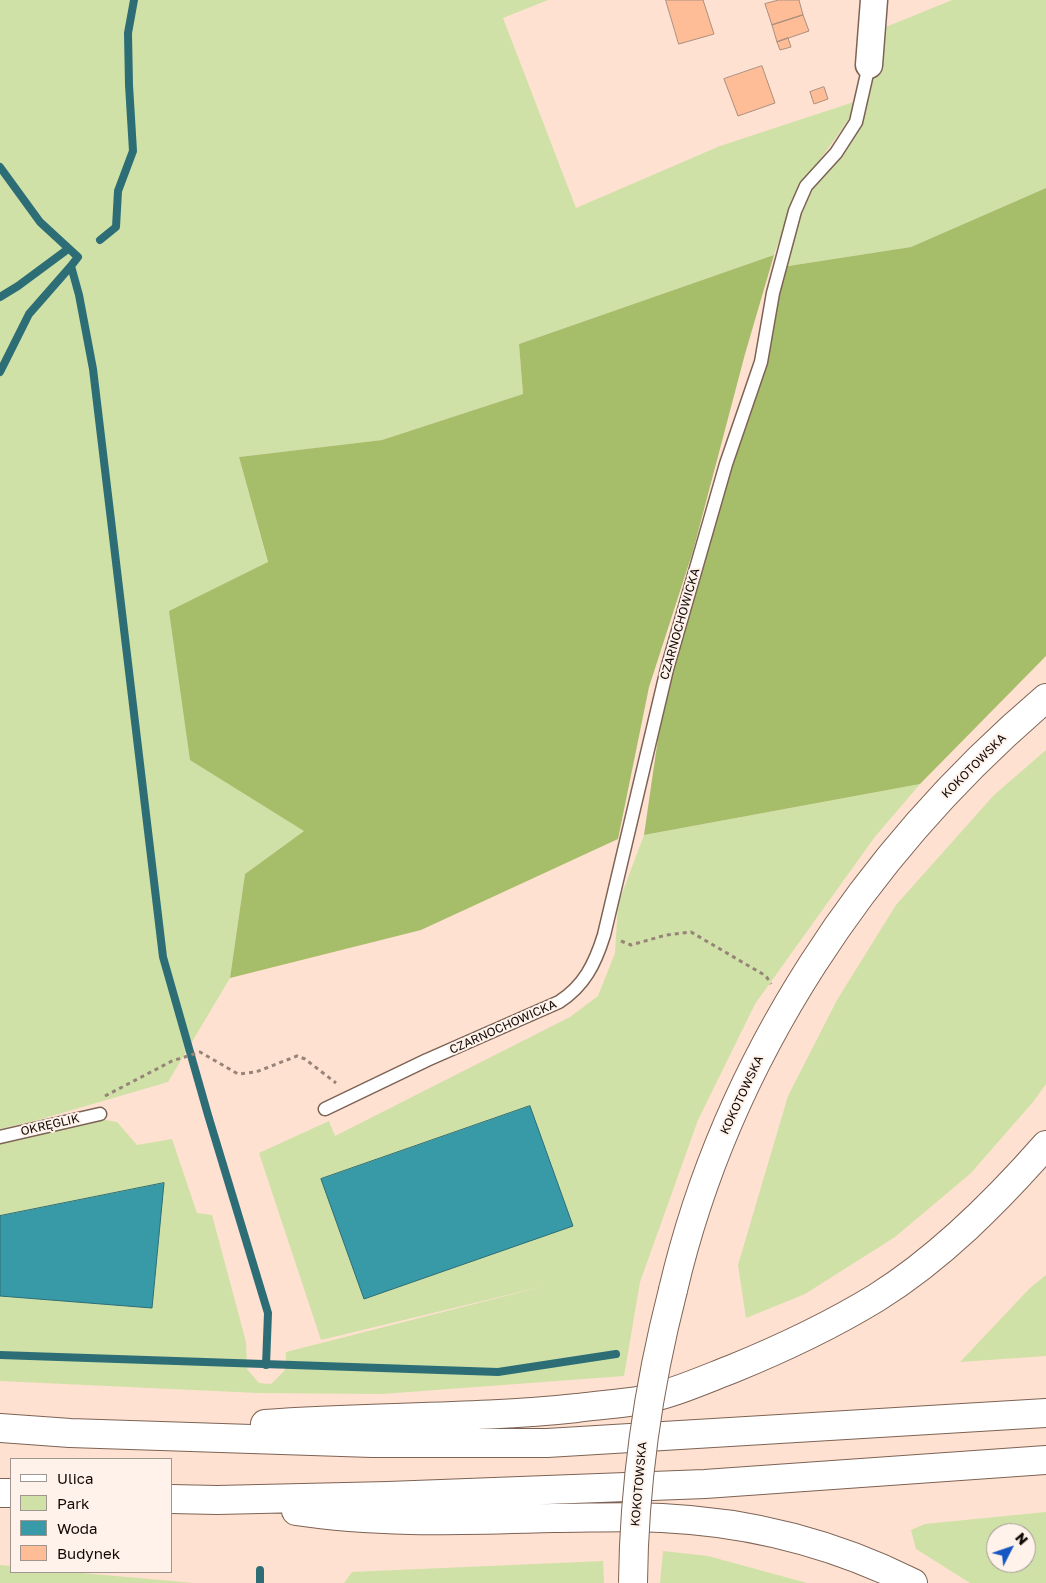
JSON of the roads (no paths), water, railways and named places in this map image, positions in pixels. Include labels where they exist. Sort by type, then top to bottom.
[{"type":"main road","name":"KOKOTOWSKA","points":[[633,1583],[635,1521],[642,1440],[658,1348],[681,1254],[727,1126],[765,1045],[814,961],[852,905],[890,857],[991,746],[1046,698]]},
{"type":"main road","points":[[140,1434],[327,1419],[545,1411],[634,1401],[659,1396],[763,1357],[840,1319],[877,1297],[942,1248],[981,1214],[1007,1189],[1046,1145]]},
{"type":"main road","points":[[0,1428],[70,1433],[372,1443],[547,1443],[1046,1413]]},
{"type":"main road","points":[[172,1499],[217,1500],[388,1496],[705,1484],[1046,1460]]},
{"type":"main road","points":[[217,1500],[336,1517],[420,1520],[663,1518],[715,1524],[785,1534],[854,1556],[913,1583]]},
{"type":"street","name":"CZARNOCHOWICKA","points":[[869,65],[874,0]]},
{"type":"lane","name":"CZARNOCHOWICKA","points":[[324,1109],[427,1060],[559,1002],[574,993],[586,975],[604,936],[667,669],[728,456],[760,362],[773,293],[795,211],[806,186],[836,153],[856,122],[869,65]]},
{"type":"lane","name":"OKRĘGLIK","points":[[0,1137],[97,1114]]},
{"type":"water","points":[[530,1106],[573,1226],[364,1299],[321,1179]]},
{"type":"water","points":[[164,1183],[152,1308],[0,1296],[0,1216]]},
{"type":"waterway","points":[[100,240],[116,227],[118,191],[133,151],[128,33],[134,0]]},
{"type":"waterway","points":[[0,167],[40,222],[78,257],[71,266],[79,295],[93,369],[163,957],[208,1115],[268,1313],[266,1365]]},
{"type":"waterway","points":[[0,297],[68,249]]},
{"type":"waterway","points":[[0,372],[29,314],[71,266]]},
{"type":"waterway","points":[[0,1355],[498,1372],[616,1354]]},
{"type":"waterway","points":[[260,1570],[260,1583]]}]
